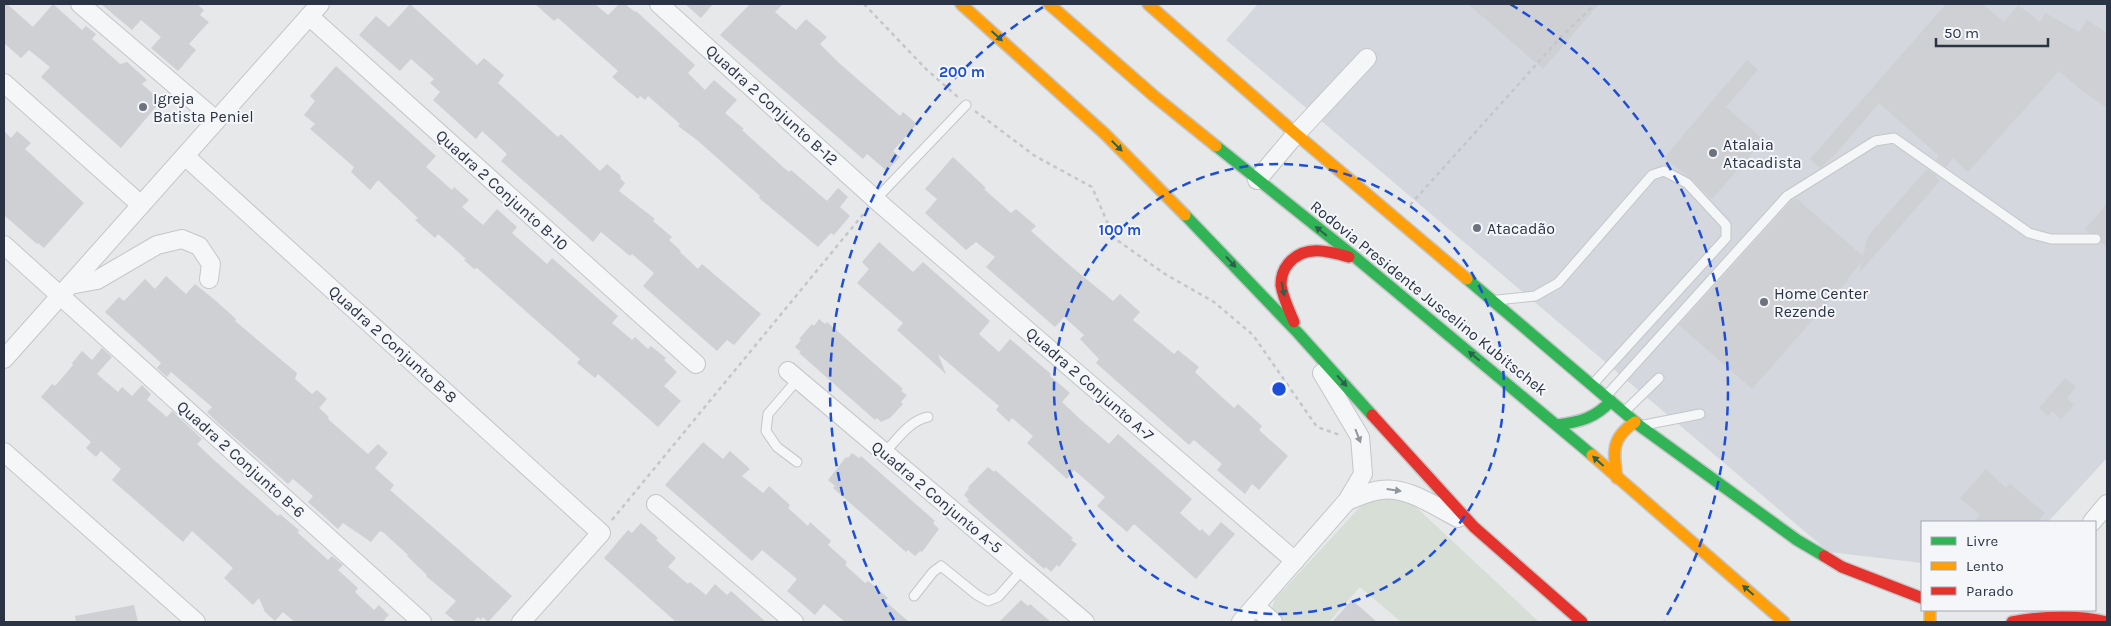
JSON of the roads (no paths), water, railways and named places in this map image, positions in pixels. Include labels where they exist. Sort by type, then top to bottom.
[{"type":"main road","points":[[961,4],[1105,134],[1209,239],[1298,333],[1474,527],[1582,622]]},
{"type":"main road","name":"Rodovia Presidente Juscelino Kubitschek","points":[[1049,4],[1154,96],[1356,258],[1557,425],[1784,622]]},
{"type":"main road","points":[[1061,4],[1068,20]]},
{"type":"main road","points":[[1148,4],[1296,134],[1637,424],[1797,540],[1842,567],[1887,586],[1921,596]]},
{"type":"main road","points":[[1298,333],[1281,287],[1285,267],[1292,258],[1306,250],[1323,250],[1356,258]]},
{"type":"main road","points":[[1557,425],[1591,419],[1600,414],[1608,399]]},
{"type":"main road","points":[[1617,478],[1613,451],[1615,441],[1620,433],[1637,424]]},
{"type":"main road","points":[[1566,609],[1574,622]]},
{"type":"main road","points":[[2012,622],[2030,618],[2072,616],[2093,618],[2107,622]]},
{"type":"street","points":[[80,4],[216,120]]},
{"type":"street","name":"Quadra 2 Conjunto B-12","points":[[659,4],[880,203]]},
{"type":"street","points":[[4,359],[314,10]]},
{"type":"street","name":"Quadra 2 Conjunto B-10","points":[[314,10],[696,364]]},
{"type":"street","points":[[1258,180],[1296,134],[1367,58]]},
{"type":"street","points":[[4,83],[141,205]]},
{"type":"street","name":"Quadra 2 Conjunto B-8","points":[[185,156],[601,533],[521,622]]},
{"type":"street","name":"Quadra 2 Conjunto A-7","points":[[880,203],[1295,561]]},
{"type":"street","points":[[65,290],[97,280],[156,245],[182,239],[200,246],[212,264],[210,279]]},
{"type":"street","name":"Quadra 2 Conjunto B-6","points":[[4,245],[65,290],[422,622]]},
{"type":"street","points":[[1241,622],[1348,502],[1363,474],[1360,437],[1298,333]]},
{"type":"street","name":"Quadra 2 Conjunto A-5","points":[[793,375],[1085,622]]},
{"type":"street","points":[[4,452],[196,622]]},
{"type":"street","points":[[1348,502],[1380,490],[1401,491],[1418,497],[1474,527]]},
{"type":"street","points":[[656,504],[794,622]]},
{"type":"street","points":[[2093,521],[2107,504]]},
{"type":"street","points":[[1255,606],[1273,622]]},
{"type":"lane","points":[[880,203],[966,105]]},
{"type":"lane","points":[[1608,399],[1787,196],[1876,141],[1894,138],[2028,233],[2051,239],[2096,239]]},
{"type":"lane","points":[[1492,300],[1536,296],[1558,283],[1652,175],[1664,171],[1687,183],[1726,225],[1726,238],[1592,386]]},
{"type":"lane","points":[[793,375],[768,414],[766,431],[777,447],[797,462]]},
{"type":"lane","points":[[1623,412],[1659,378]]},
{"type":"lane","points":[[1637,424],[1700,414]]},
{"type":"lane","points":[[885,452],[910,426],[920,419],[928,417]]},
{"type":"lane","points":[[914,596],[933,572],[941,566],[977,596],[988,601],[998,597],[1023,570]]},
{"type":"place","name":"Igreja Batista Peniel","points":[[143,107]]},
{"type":"place","name":"Atalaia Atacadista","points":[[1713,153]]},
{"type":"place","name":"Atacadão","points":[[1477,228]]},
{"type":"place","name":"Home Center Rezende","points":[[1764,302]]}]
